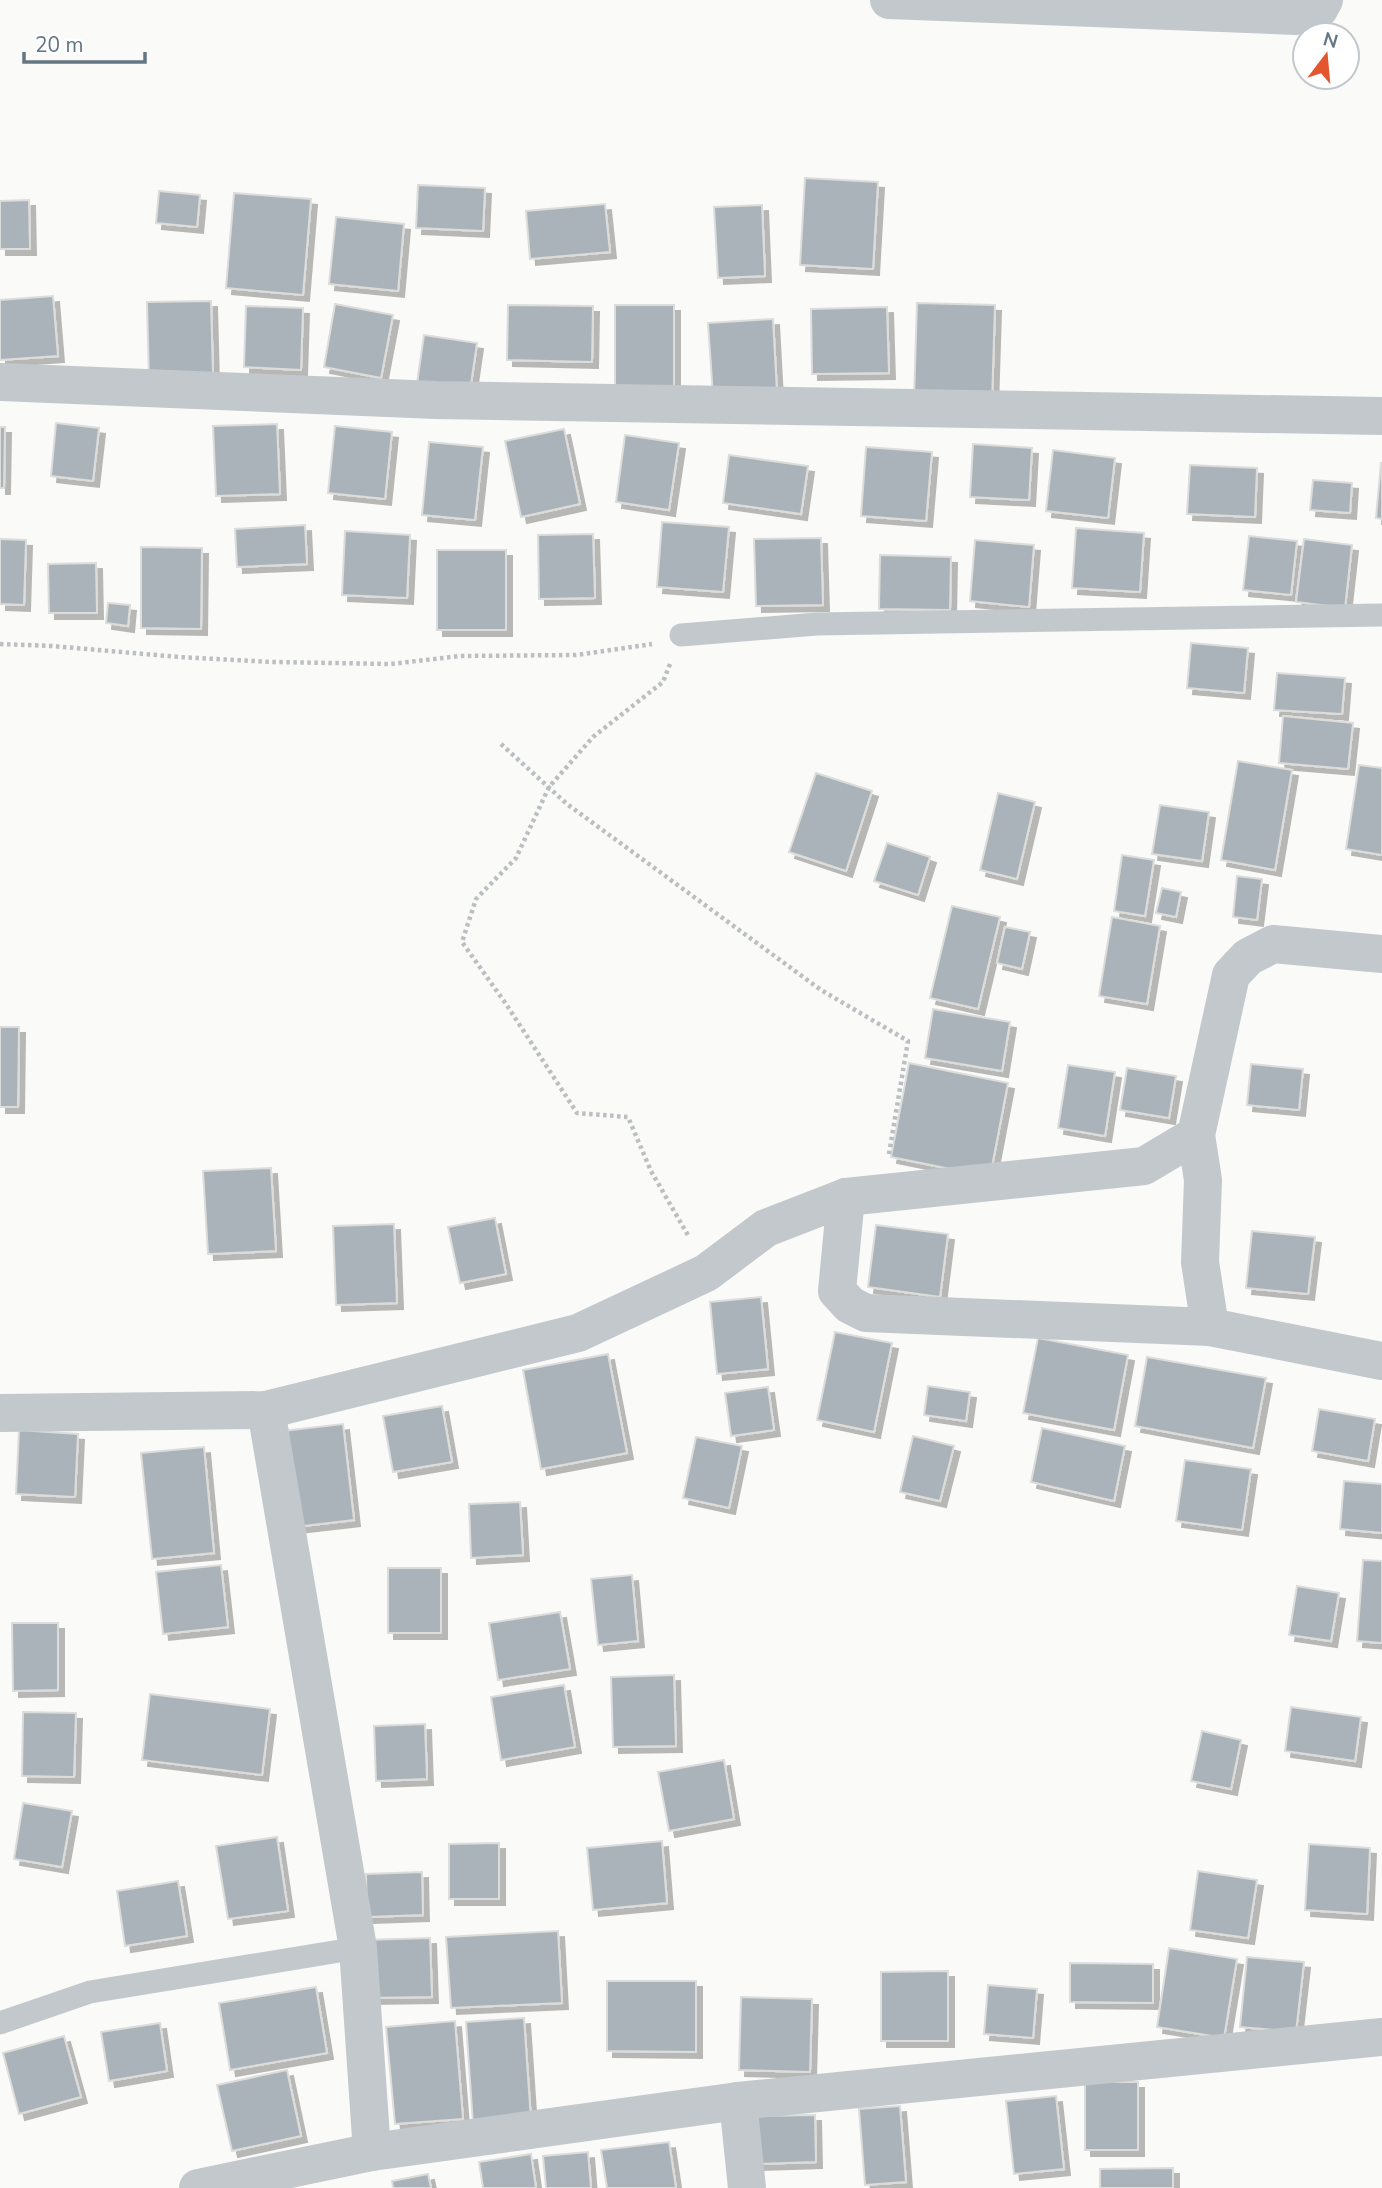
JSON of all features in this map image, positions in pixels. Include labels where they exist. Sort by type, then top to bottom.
[{"type":"street","points":[[889,0],[1296,16],[1319,9],[1324,0]]},
{"type":"street","points":[[0,382],[436,400],[1382,416]]},
{"type":"street","points":[[1210,1327],[1200,1262],[1203,1180],[1196,1135],[1231,975],[1248,957],[1273,944],[1382,954]]},
{"type":"street","points":[[0,1413],[266,1410],[578,1333],[706,1273],[766,1228],[864,1195],[1144,1166],[1196,1135]]},
{"type":"street","points":[[864,1195],[837,1291],[850,1306],[866,1313],[1210,1327],[1382,1361]]},
{"type":"street","points":[[266,1410],[358,1948],[372,2152]]},
{"type":"street","points":[[198,2188],[372,2152],[738,2101],[1382,2036]]},
{"type":"street","points":[[738,2101],[747,2188]]},
{"type":"lane","points":[[681,635],[817,624],[1382,614]]},
{"type":"lane","points":[[0,2023],[90,1992],[358,1948]]},
{"type":"path","points":[[0,644],[272,662],[391,664],[460,656],[576,655],[649,645],[681,635]]},
{"type":"path","points":[[681,635],[663,682],[593,737],[549,787],[516,858],[476,899],[462,942],[578,1114],[628,1117],[651,1171],[680,1220],[706,1273]]},
{"type":"path","points":[[501,744],[568,804],[821,990],[908,1041],[864,1195]]},
{"type":"building","points":[[805,178],[878,182],[873,269],[800,265]]},
{"type":"building","points":[[418,185],[485,188],[483,231],[416,228]]},
{"type":"building","points":[[159,191],[200,195],[197,227],[156,223]]},
{"type":"building","points":[[234,193],[311,199],[303,295],[226,288]]},
{"type":"building","points":[[29,200],[30,249],[0,249],[0,201]]},
{"type":"building","points":[[605,204],[610,252],[530,259],[526,211]]},
{"type":"building","points":[[762,205],[765,276],[718,278],[714,207]]},
{"type":"building","points":[[336,217],[404,224],[398,291],[329,284]]},
{"type":"building","points":[[53,296],[58,356],[0,360],[0,300]]},
{"type":"building","points":[[211,301],[213,377],[149,378],[147,302]]},
{"type":"building","points":[[917,303],[995,305],[992,401],[914,399]]},
{"type":"building","points":[[335,304],[393,315],[381,378],[324,367]]},
{"type":"building","points":[[508,305],[593,306],[592,362],[507,360]]},
{"type":"building","points":[[615,305],[674,305],[674,388],[615,388]]},
{"type":"building","points":[[246,306],[303,308],[301,370],[244,367]]},
{"type":"building","points":[[887,307],[889,373],[812,374],[811,309]]},
{"type":"building","points":[[773,319],[777,392],[713,396],[708,323]]},
{"type":"building","points":[[424,335],[477,343],[470,391],[417,383]]},
{"type":"building","points":[[56,423],[99,428],[93,481],[51,476]]},
{"type":"building","points":[[277,424],[280,494],[216,496],[213,426]]},
{"type":"building","points":[[335,426],[392,432],[385,499],[328,493]]},
{"type":"building","points":[[0,427],[5,427],[4,488],[0,488]]},
{"type":"building","points":[[564,429],[580,504],[521,517],[505,441]]},
{"type":"building","points":[[625,435],[679,443],[669,510],[616,502]]},
{"type":"building","points":[[429,442],[483,447],[475,520],[422,515]]},
{"type":"building","points":[[973,444],[1032,448],[1029,500],[970,497]]},
{"type":"building","points":[[866,447],[932,452],[926,521],[861,516]]},
{"type":"building","points":[[1053,450],[1115,458],[1108,518],[1046,511]]},
{"type":"building","points":[[729,455],[808,466],[801,514],[723,503]]},
{"type":"building","points":[[1382,463],[1382,519],[1376,518]]},
{"type":"building","points":[[1190,465],[1257,468],[1255,517],[1187,514]]},
{"type":"building","points":[[1313,480],[1352,483],[1350,513],[1310,510]]},
{"type":"building","points":[[662,522],[729,527],[723,592],[657,587]]},
{"type":"building","points":[[305,525],[307,564],[237,567],[235,529]]},
{"type":"building","points":[[1076,528],[1144,533],[1140,592],[1072,588]]},
{"type":"building","points":[[345,531],[410,535],[407,598],[342,595]]},
{"type":"building","points":[[593,534],[595,598],[539,599],[538,535]]},
{"type":"building","points":[[1249,536],[1297,541],[1291,595],[1243,590]]},
{"type":"building","points":[[821,538],[823,605],[756,606],[754,539]]},
{"type":"building","points":[[0,539],[26,540],[24,605],[0,604]]},
{"type":"building","points":[[1304,539],[1352,545],[1345,608],[1296,602]]},
{"type":"building","points":[[975,540],[1034,545],[1029,607],[970,601]]},
{"type":"building","points":[[141,547],[202,548],[201,629],[141,628]]},
{"type":"building","points":[[437,550],[506,550],[506,630],[437,630]]},
{"type":"building","points":[[880,555],[951,557],[950,610],[879,609]]},
{"type":"building","points":[[96,563],[97,613],[49,613],[48,564]]},
{"type":"building","points":[[108,603],[130,605],[128,626],[106,623]]},
{"type":"building","points":[[1191,643],[1248,648],[1244,693],[1187,688]]},
{"type":"building","points":[[1277,673],[1345,678],[1342,714],[1274,710]]},
{"type":"building","points":[[1283,716],[1353,723],[1348,769],[1279,763]]},
{"type":"building","points":[[1238,761],[1292,770],[1275,870],[1221,860]]},
{"type":"building","points":[[1359,765],[1382,768],[1382,855],[1346,849]]},
{"type":"building","points":[[816,773],[872,791],[846,871],[789,852]]},
{"type":"building","points":[[998,793],[1035,802],[1017,879],[980,870]]},
{"type":"building","points":[[1160,805],[1209,812],[1202,861],[1152,854]]},
{"type":"building","points":[[887,843],[930,857],[918,895],[874,881]]},
{"type":"building","points":[[1122,855],[1154,860],[1145,916],[1114,911]]},
{"type":"building","points":[[1237,876],[1262,879],[1257,920],[1233,917]]},
{"type":"building","points":[[1162,888],[1181,892],[1176,917],[1156,913]]},
{"type":"building","points":[[952,906],[1000,917],[978,1009],[930,998]]},
{"type":"building","points":[[1112,917],[1160,926],[1147,1004],[1099,996]]},
{"type":"building","points":[[1005,927],[1030,932],[1022,969],[997,963]]},
{"type":"building","points":[[933,1009],[1010,1022],[1002,1071],[925,1058]]},
{"type":"building","points":[[0,1027],[19,1027],[18,1107],[0,1107]]},
{"type":"building","points":[[909,1063],[1008,1083],[990,1177],[891,1157]]},
{"type":"building","points":[[1251,1064],[1303,1069],[1299,1110],[1247,1105]]},
{"type":"building","points":[[1068,1065],[1115,1072],[1105,1136],[1058,1128]]},
{"type":"building","points":[[1127,1068],[1176,1076],[1169,1118],[1120,1110]]},
{"type":"building","points":[[271,1168],[276,1251],[208,1254],[203,1171]]},
{"type":"building","points":[[495,1218],[506,1274],[460,1283],[448,1227]]},
{"type":"building","points":[[394,1224],[397,1303],[336,1305],[333,1226]]},
{"type":"building","points":[[876,1225],[948,1234],[940,1297],[868,1287]]},
{"type":"building","points":[[1252,1231],[1315,1237],[1308,1294],[1246,1288]]},
{"type":"building","points":[[761,1297],[768,1369],[717,1374],[710,1302]]},
{"type":"building","points":[[835,1332],[892,1343],[874,1432],[817,1420]]},
{"type":"building","points":[[1038,1338],[1128,1355],[1114,1430],[1023,1413]]},
{"type":"building","points":[[608,1354],[627,1453],[541,1469],[523,1370]]},
{"type":"building","points":[[1147,1357],[1266,1378],[1253,1448],[1135,1426]]},
{"type":"building","points":[[928,1386],[970,1392],[966,1421],[924,1415]]},
{"type":"building","points":[[768,1387],[774,1430],[731,1436],[725,1393]]},
{"type":"building","points":[[442,1406],[452,1462],[393,1472],[383,1416]]},
{"type":"building","points":[[1319,1409],[1375,1419],[1368,1461],[1312,1451]]},
{"type":"building","points":[[343,1424],[354,1520],[295,1527],[283,1431]]},
{"type":"building","points":[[1042,1428],[1125,1446],[1114,1501],[1031,1482]]},
{"type":"building","points":[[19,1430],[78,1434],[75,1497],[16,1494]]},
{"type":"building","points":[[913,1436],[954,1446],[940,1501],[900,1492]]},
{"type":"building","points":[[696,1437],[742,1446],[729,1508],[683,1498]]},
{"type":"building","points":[[204,1447],[214,1553],[152,1559],[141,1453]]},
{"type":"building","points":[[1185,1460],[1251,1469],[1242,1530],[1176,1521]]},
{"type":"building","points":[[1344,1481],[1382,1484],[1382,1533],[1340,1529]]},
{"type":"building","points":[[520,1502],[523,1555],[471,1558],[469,1504]]},
{"type":"building","points":[[1363,1560],[1382,1561],[1382,1643],[1357,1641]]},
{"type":"building","points":[[221,1565],[228,1627],[163,1634],[156,1572]]},
{"type":"building","points":[[388,1568],[441,1568],[441,1633],[388,1633]]},
{"type":"building","points":[[632,1575],[638,1641],[598,1645],[591,1579]]},
{"type":"building","points":[[1297,1586],[1339,1593],[1331,1641],[1289,1635]]},
{"type":"building","points":[[560,1612],[570,1669],[498,1680],[489,1623]]},
{"type":"building","points":[[12,1623],[58,1623],[58,1690],[13,1691]]},
{"type":"building","points":[[674,1675],[676,1746],[613,1747],[611,1677]]},
{"type":"building","points":[[564,1685],[575,1747],[501,1760],[491,1697]]},
{"type":"building","points":[[150,1694],[270,1709],[262,1775],[142,1760]]},
{"type":"building","points":[[1291,1707],[1361,1717],[1355,1761],[1285,1751]]},
{"type":"building","points":[[23,1712],[76,1713],[74,1777],[22,1776]]},
{"type":"building","points":[[425,1724],[427,1779],[376,1781],[374,1726]]},
{"type":"building","points":[[1202,1731],[1241,1740],[1231,1789],[1191,1781]]},
{"type":"building","points":[[724,1760],[734,1819],[669,1831],[658,1772]]},
{"type":"building","points":[[23,1803],[72,1811],[62,1867],[14,1859]]},
{"type":"building","points":[[277,1837],[288,1911],[228,1919],[216,1846]]},
{"type":"building","points":[[662,1841],[667,1903],[593,1910],[587,1848]]},
{"type":"building","points":[[499,1843],[499,1899],[449,1899],[449,1844]]},
{"type":"building","points":[[1309,1844],[1370,1848],[1367,1914],[1305,1910]]},
{"type":"building","points":[[1198,1871],[1257,1880],[1248,1938],[1190,1930]]},
{"type":"building","points":[[422,1872],[423,1915],[367,1917],[366,1874]]},
{"type":"building","points":[[178,1881],[187,1936],[125,1946],[117,1891]]},
{"type":"building","points":[[558,1931],[562,2003],[451,2008],[446,1937]]},
{"type":"building","points":[[430,1938],[432,1997],[366,1998],[364,1940]]},
{"type":"building","points":[[1169,1948],[1237,1959],[1224,2038],[1157,2027]]},
{"type":"building","points":[[1247,1957],[1304,1962],[1296,2032],[1240,2027]]},
{"type":"building","points":[[1070,1963],[1153,1964],[1153,2003],[1070,2002]]},
{"type":"building","points":[[948,1971],[948,2041],[881,2041],[881,1972]]},
{"type":"building","points":[[607,1981],[696,1981],[696,2052],[607,2051]]},
{"type":"building","points":[[988,1985],[1037,1989],[1033,2038],[984,2034]]},
{"type":"building","points":[[316,1987],[327,2053],[230,2070],[219,2003]]},
{"type":"building","points":[[741,1997],[812,1999],[810,2072],[739,2070]]},
{"type":"building","points":[[524,2018],[531,2120],[473,2124],[466,2022]]},
{"type":"building","points":[[455,2021],[463,2119],[395,2124],[386,2027]]},
{"type":"building","points":[[160,2023],[167,2071],[109,2081],[101,2032]]},
{"type":"building","points":[[64,2036],[81,2097],[19,2114],[3,2053]]},
{"type":"building","points":[[287,2070],[301,2136],[232,2151],[217,2085]]},
{"type":"building","points":[[1085,2082],[1138,2082],[1138,2150],[1085,2150]]},
{"type":"building","points":[[1056,2096],[1064,2169],[1014,2174],[1006,2101]]},
{"type":"building","points":[[900,2106],[906,2182],[865,2185],[859,2109]]},
{"type":"building","points":[[815,2115],[816,2162],[756,2164],[754,2116]]},
{"type":"building","points":[[669,2142],[676,2188],[607,2188],[601,2150]]},
{"type":"building","points":[[588,2152],[591,2188],[546,2188],[543,2156]]},
{"type":"building","points":[[531,2154],[536,2188],[483,2188],[479,2162]]},
{"type":"building","points":[[1173,2168],[1173,2188],[1100,2188],[1100,2169]]},
{"type":"building","points":[[428,2174],[431,2188],[393,2188],[392,2181]]}]
